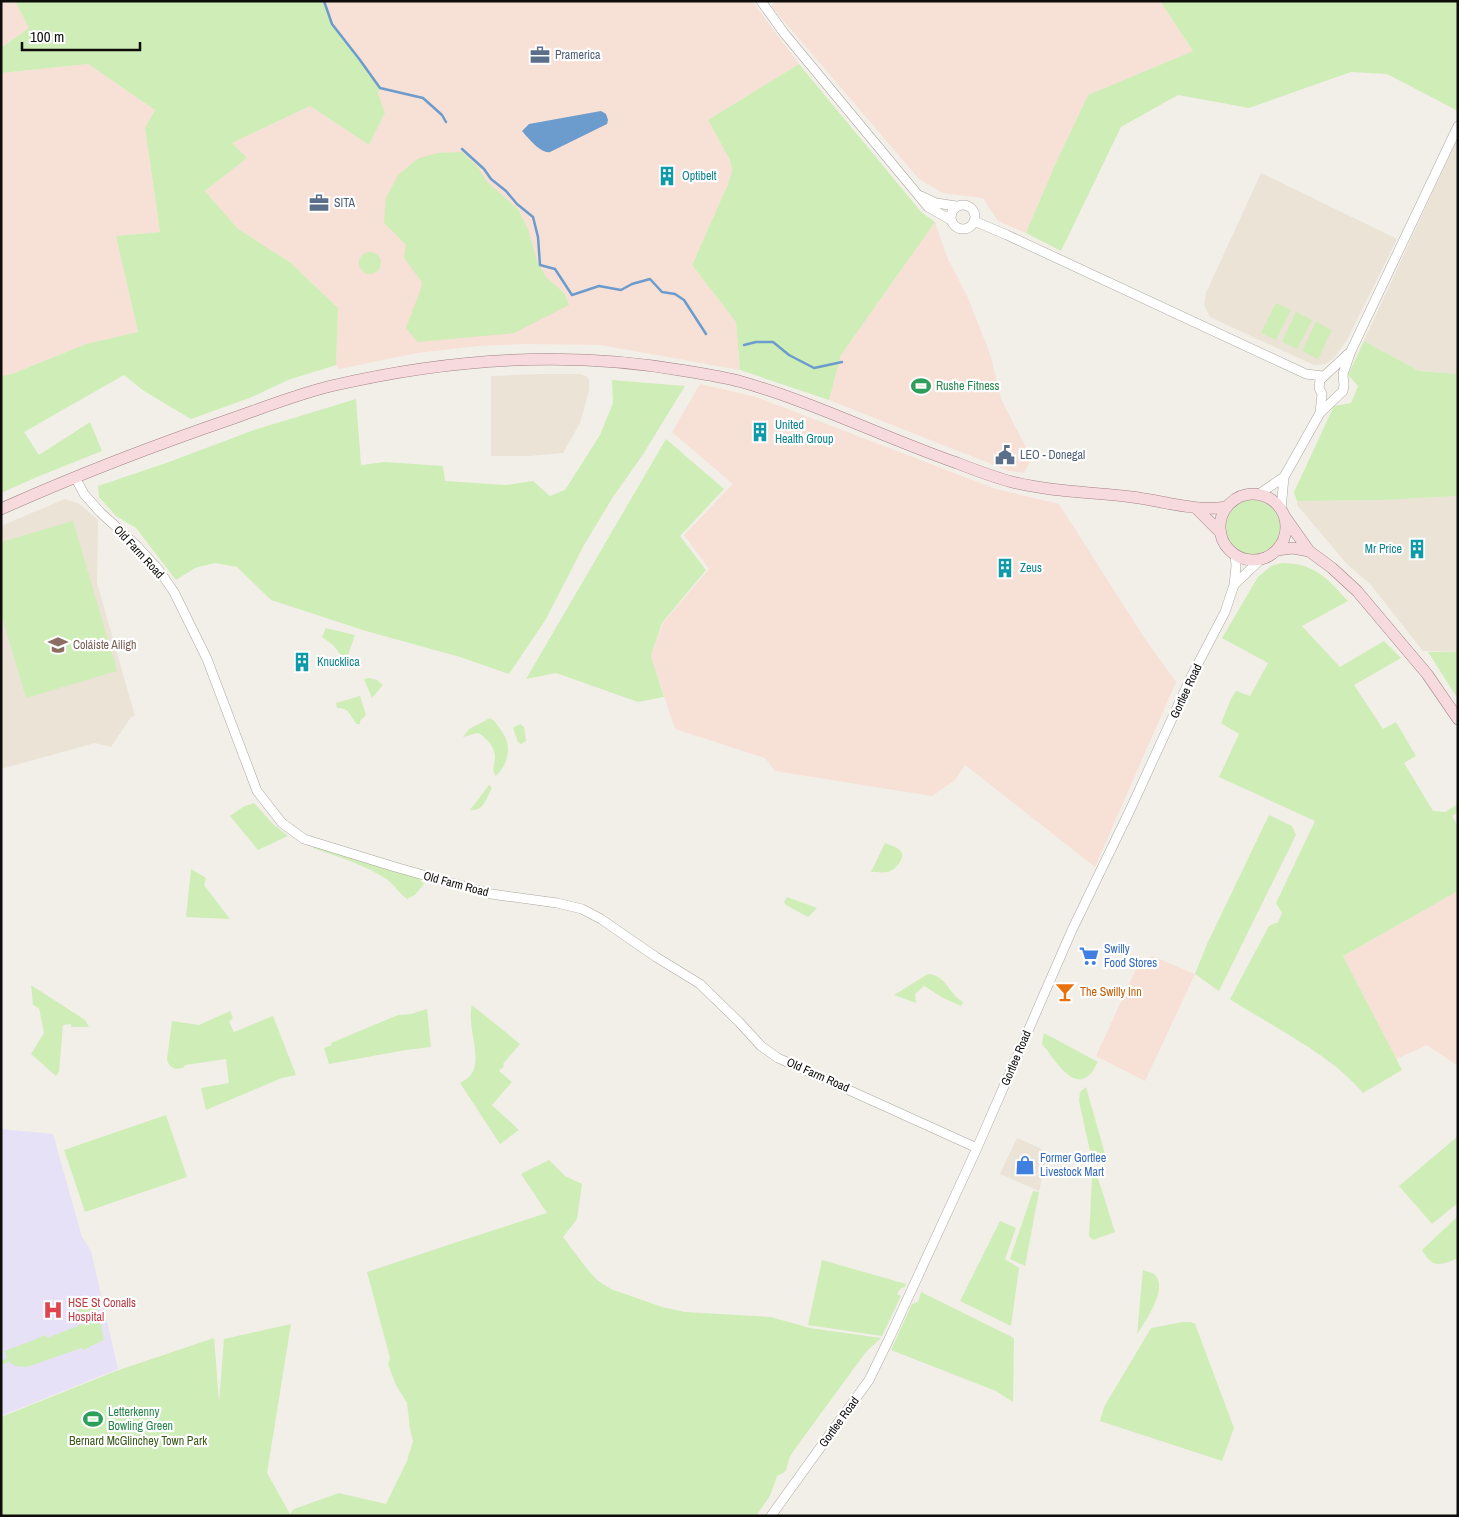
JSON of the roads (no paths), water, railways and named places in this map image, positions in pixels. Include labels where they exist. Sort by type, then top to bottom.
[{"type":"main road","points":[[1,509],[74,476],[328,386],[404,372],[482,362],[541,359],[599,360],[665,367],[743,382],[804,403],[932,454],[1010,481],[1080,493],[1147,499],[1197,509],[1227,508]]},
{"type":"main road","points":[[1309,551],[1293,548],[1277,550],[1262,558],[1254,559],[1235,554],[1224,542],[1221,533],[1221,524],[1227,508],[1241,496],[1259,494],[1268,497],[1283,513],[1309,551],[1332,568],[1357,591],[1427,674],[1458,719]]},
{"type":"main road","points":[[1197,509],[1221,533]]},
{"type":"main road","points":[[1277,550],[1285,534],[1283,513]]},
{"type":"street","points":[[761,1],[784,33],[928,207],[951,220]]},
{"type":"street","points":[[1259,494],[1284,477],[1320,413],[1343,391],[1343,374],[1352,351],[1458,126]]},
{"type":"street","points":[[916,193],[936,203],[956,206],[963,204],[971,207],[975,214],[974,221],[968,228],[961,229],[954,226],[951,220],[951,213],[956,206]]},
{"type":"street","points":[[974,221],[1306,374],[1336,374],[1343,380]]},
{"type":"street","points":[[1320,413],[1321,392],[1319,382],[1352,351]]},
{"type":"street","points":[[1306,374],[1326,397],[1334,398]]},
{"type":"street","name":"Old Farm Road","points":[[74,476],[84,494],[100,512],[137,546],[158,569],[174,592],[207,659],[258,791],[282,823],[304,839],[395,867],[491,894],[557,903],[582,909],[601,919],[656,957],[700,984],[761,1046],[778,1058],[977,1148]]},
{"type":"street","points":[[1283,513],[1284,477]]},
{"type":"street","name":"Gortlee Road","points":[[770,1516],[868,1380],[977,1148],[1072,930],[1192,675],[1225,612],[1234,586],[1235,554]]},
{"type":"street","name":"Gortlee Road","points":[[1234,586],[1262,558]]},
{"type":"water","points":[[601,111],[606,114],[607,124],[550,152],[539,148],[522,131],[529,124]]},
{"type":"waterway","points":[[324,1],[332,24],[380,88],[423,98],[442,115],[446,122]]},
{"type":"waterway","points":[[462,149],[517,204],[533,217],[538,237],[540,265],[555,269],[572,295],[599,286],[621,290],[632,284],[650,279],[662,292],[675,294],[684,300],[706,334]]},
{"type":"waterway","points":[[744,345],[756,342],[773,342],[789,355],[814,368],[842,362]]},
{"type":"place","name":"Pramerica","points":[[540,55]]},
{"type":"place","name":"Optibelt","points":[[667,176]]},
{"type":"place","name":"SITA","points":[[319,203]]},
{"type":"place","name":"Rushe Fitness","points":[[921,386]]},
{"type":"place","name":"United Health Group","points":[[760,432]]},
{"type":"place","name":"LEO - Donegal","points":[[1005,455]]},
{"type":"place","name":"Mr Price","points":[[1417,549]]},
{"type":"place","name":"Zeus","points":[[1005,568]]},
{"type":"place","name":"Coláiste Ailigh","points":[[58,645]]},
{"type":"place","name":"Knucklica","points":[[302,662]]},
{"type":"place","name":"Swilly Food Stores","points":[[1089,956]]},
{"type":"place","name":"The Swilly Inn","points":[[1065,992]]},
{"type":"place","name":"Former Gortlee Livestock Mart","points":[[1025,1165]]},
{"type":"place","name":"HSE St Conalls Hospital","points":[[53,1310]]},
{"type":"place","name":"Letterkenny Bowling Green","points":[[93,1419]]},
{"type":"park label","name":"Bernard McGlinchey Town Park","points":[[138,1441]]}]
